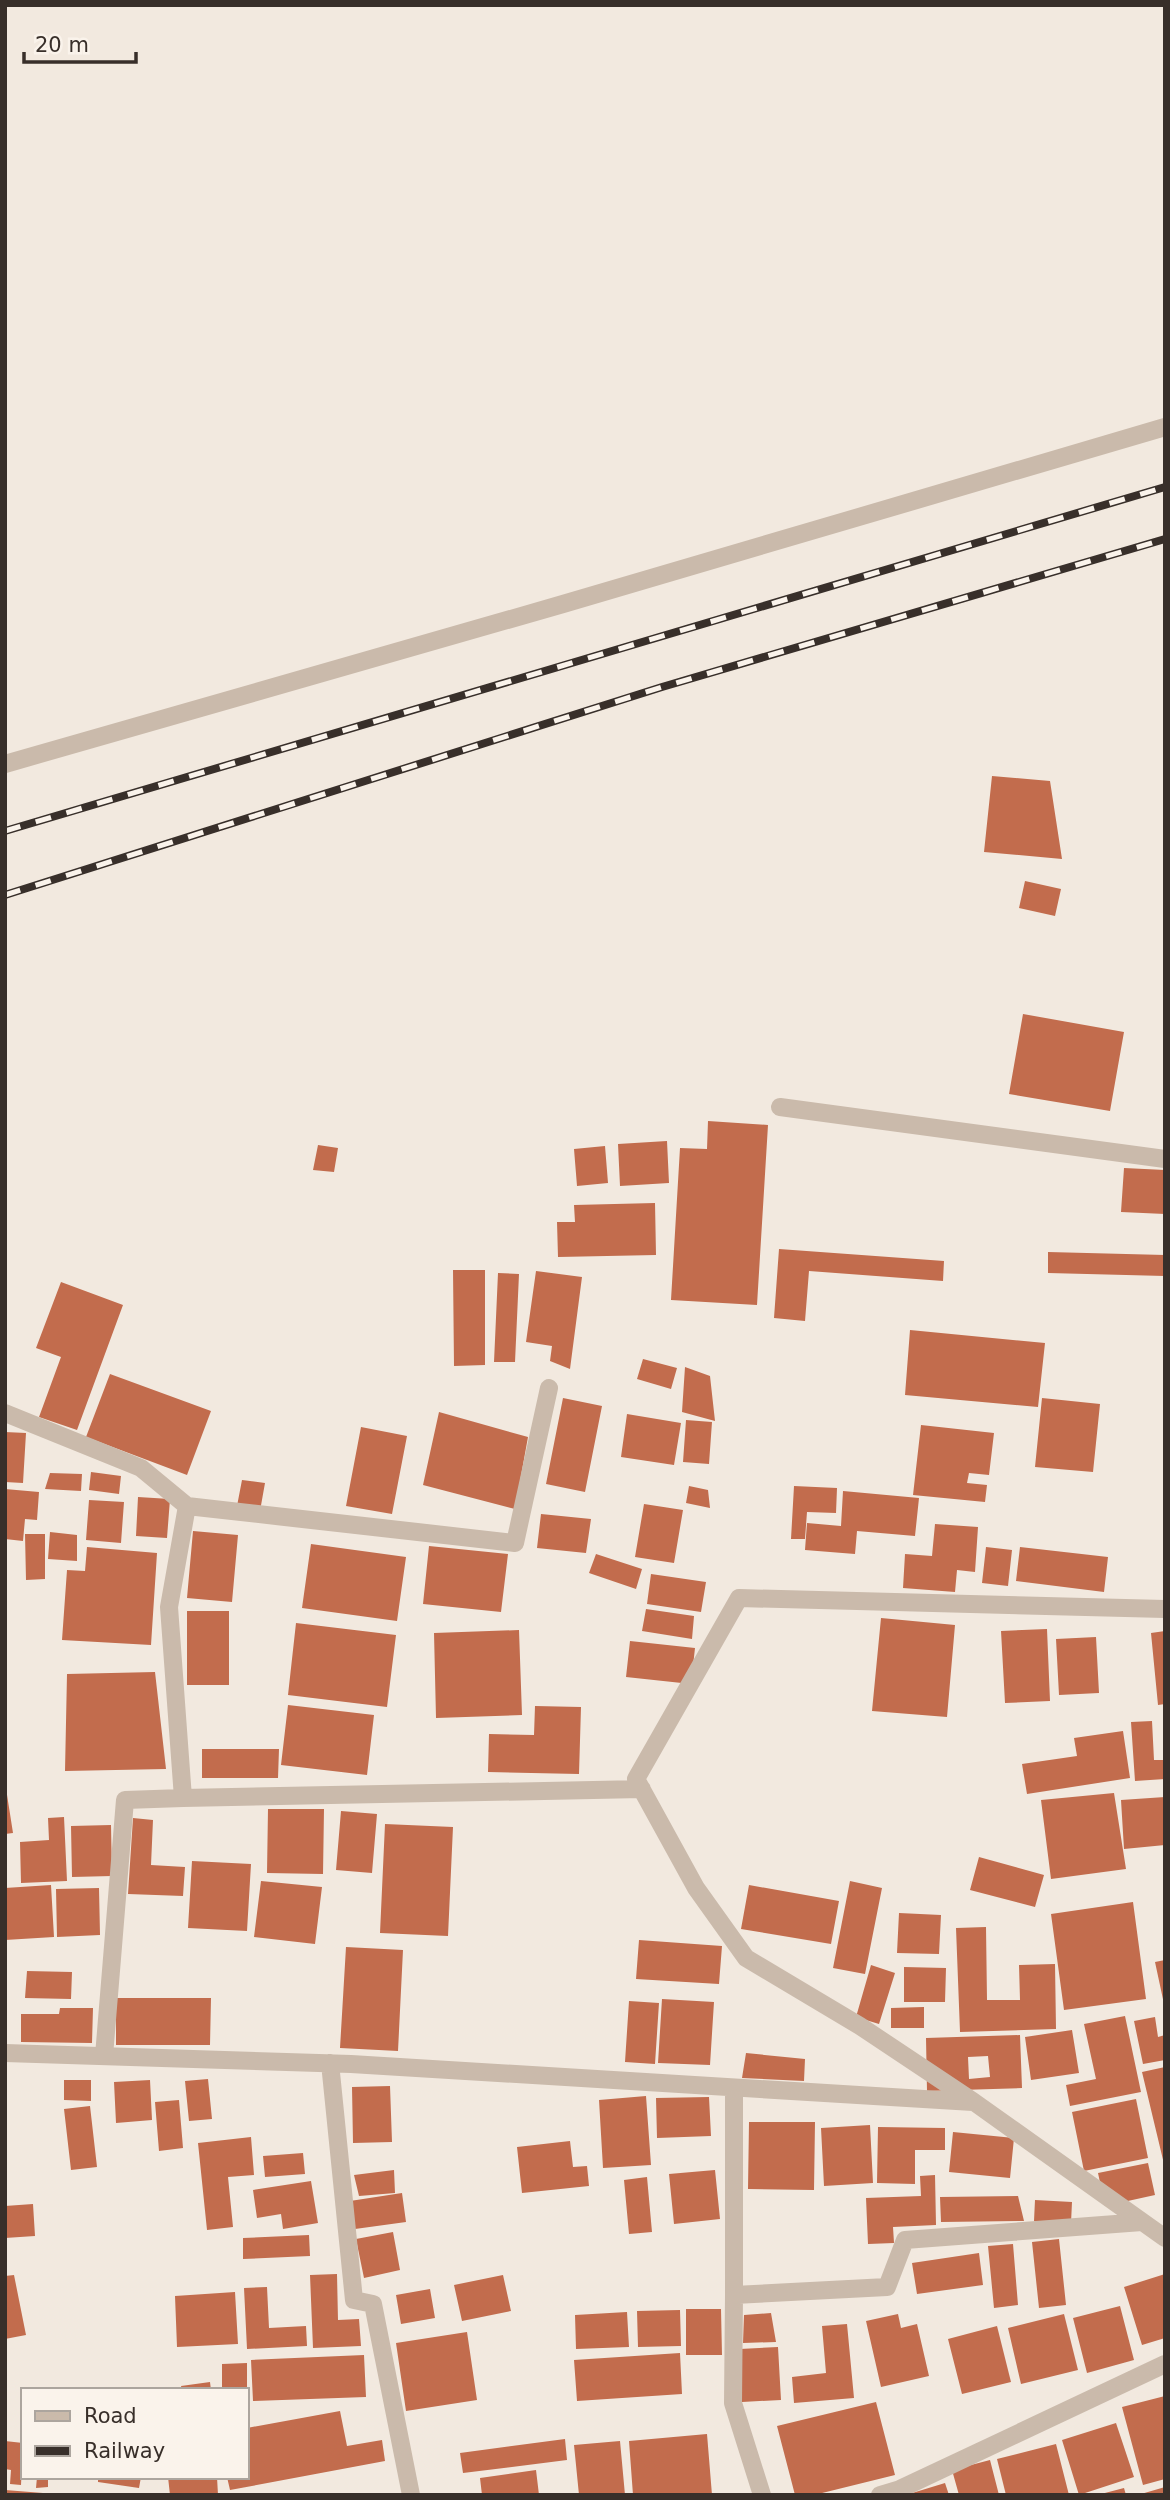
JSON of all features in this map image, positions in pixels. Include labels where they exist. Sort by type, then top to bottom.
[{"type":"street","points":[[5,764],[563,604],[1165,426]]},
{"type":"street","points":[[780,1107],[1165,1159]]},
{"type":"street","points":[[5,1413],[141,1468],[187,1506],[515,1544],[549,1388]]},
{"type":"street","points":[[183,1798],[169,1607],[187,1506]]},
{"type":"street","points":[[1165,1594],[1164,1609],[739,1598],[636,1779],[696,1888],[746,1958],[860,2026],[974,2102],[1165,2238]]},
{"type":"street","points":[[104,2056],[125,1800],[642,1789]]},
{"type":"street","points":[[5,2053],[330,2063],[974,2102]]},
{"type":"street","points":[[330,2063],[355,2300],[373,2304],[411,2495]]},
{"type":"street","points":[[734,2088],[733,2403],[762,2495]]},
{"type":"street","points":[[734,2295],[887,2287],[905,2240],[1142,2222]]},
{"type":"street","points":[[880,2495],[900,2489],[1165,2364]]},
{"type":"building","points":[[992,776],[1050,781],[1062,859],[984,852]]},
{"type":"building","points":[[1025,881],[1061,889],[1055,916],[1019,908]]},
{"type":"building","points":[[1023,1014],[1124,1032],[1110,1111],[1009,1094]]},
{"type":"building","points":[[708,1121],[768,1125],[757,1305],[671,1300],[680,1148],[707,1149]]},
{"type":"building","points":[[667,1141],[669,1183],[620,1186],[618,1144]]},
{"type":"building","points":[[318,1145],[338,1148],[334,1172],[313,1170]]},
{"type":"building","points":[[605,1146],[608,1183],[577,1186],[574,1149]]},
{"type":"building","points":[[1124,1168],[1165,1170],[1165,1214],[1121,1212]]},
{"type":"building","points":[[655,1203],[656,1255],[558,1257],[557,1222],[575,1222],[574,1205]]},
{"type":"building","points":[[779,1249],[944,1261],[943,1281],[809,1271],[805,1321],[774,1318]]},
{"type":"building","points":[[1048,1252],[1165,1255],[1165,1276],[1048,1273]]},
{"type":"building","points":[[453,1270],[485,1270],[485,1365],[454,1366]]},
{"type":"building","points":[[536,1271],[582,1277],[570,1369],[550,1361],[552,1346],[526,1342]]},
{"type":"building","points":[[498,1273],[519,1274],[515,1362],[494,1362]]},
{"type":"building","points":[[61,1282],[123,1305],[77,1430],[39,1417],[61,1357],[36,1348]]},
{"type":"building","points":[[910,1330],[1045,1343],[1038,1407],[905,1395]]},
{"type":"building","points":[[643,1359],[677,1368],[671,1389],[637,1379]]},
{"type":"building","points":[[685,1367],[710,1376],[715,1421],[682,1412]]},
{"type":"building","points":[[110,1374],[211,1411],[187,1475],[86,1437]]},
{"type":"building","points":[[563,1398],[602,1406],[585,1492],[546,1484]]},
{"type":"building","points":[[1042,1398],[1100,1404],[1093,1472],[1035,1467]]},
{"type":"building","points":[[439,1412],[528,1437],[515,1509],[423,1485]]},
{"type":"building","points":[[627,1414],[681,1423],[674,1465],[621,1457]]},
{"type":"building","points":[[686,1420],[712,1422],[709,1464],[683,1462]]},
{"type":"building","points":[[921,1425],[994,1433],[989,1475],[969,1473],[967,1483],[987,1485],[985,1502],[913,1495]]},
{"type":"building","points":[[361,1427],[407,1436],[392,1514],[346,1506]]},
{"type":"building","points":[[5,1432],[26,1433],[23,1483],[5,1482]]},
{"type":"building","points":[[91,1472],[121,1476],[119,1494],[89,1490]]},
{"type":"building","points":[[50,1473],[82,1474],[81,1491],[45,1489]]},
{"type":"building","points":[[242,1480],[265,1483],[260,1511],[237,1506]]},
{"type":"building","points":[[689,1486],[708,1490],[710,1508],[686,1503]]},
{"type":"building","points":[[794,1486],[837,1488],[836,1513],[807,1512],[805,1539],[791,1539]]},
{"type":"building","points":[[5,1489],[39,1492],[37,1520],[25,1519],[23,1541],[5,1539]]},
{"type":"building","points":[[843,1491],[919,1498],[915,1536],[857,1531],[855,1554],[805,1550],[807,1523],[841,1526]]},
{"type":"building","points":[[138,1497],[170,1499],[167,1538],[136,1536]]},
{"type":"building","points":[[89,1500],[124,1502],[121,1543],[86,1540]]},
{"type":"building","points":[[644,1504],[683,1510],[674,1563],[635,1557]]},
{"type":"building","points":[[541,1514],[591,1519],[586,1553],[537,1548]]},
{"type":"building","points":[[935,1524],[978,1527],[975,1572],[957,1570],[955,1592],[903,1588],[905,1554],[932,1556]]},
{"type":"building","points":[[193,1531],[238,1535],[232,1602],[187,1598]]},
{"type":"building","points":[[50,1532],[77,1535],[77,1561],[48,1559]]},
{"type":"building","points":[[25,1534],[45,1534],[45,1579],[26,1580]]},
{"type":"building","points":[[311,1544],[406,1557],[397,1621],[302,1608]]},
{"type":"building","points":[[429,1546],[508,1554],[501,1612],[423,1604]]},
{"type":"building","points":[[87,1547],[157,1553],[151,1645],[62,1640],[67,1570],[85,1571]]},
{"type":"building","points":[[986,1547],[1012,1550],[1008,1586],[982,1583]]},
{"type":"building","points":[[1020,1547],[1108,1557],[1104,1592],[1016,1581]]},
{"type":"building","points":[[596,1554],[642,1569],[636,1589],[589,1573]]},
{"type":"building","points":[[651,1574],[706,1582],[701,1612],[647,1604]]},
{"type":"building","points":[[646,1609],[694,1616],[692,1639],[642,1631]]},
{"type":"building","points":[[187,1611],[229,1611],[229,1685],[187,1685]]},
{"type":"building","points":[[881,1618],[955,1625],[947,1717],[872,1711]]},
{"type":"building","points":[[296,1623],[396,1635],[387,1707],[288,1695]]},
{"type":"building","points":[[1047,1629],[1050,1701],[1005,1703],[1001,1631]]},
{"type":"building","points":[[519,1630],[522,1715],[436,1718],[434,1633]]},
{"type":"building","points":[[1165,1631],[1165,1704],[1158,1705],[1151,1633]]},
{"type":"building","points":[[1096,1637],[1099,1693],[1059,1695],[1056,1639]]},
{"type":"building","points":[[630,1641],[695,1648],[691,1684],[626,1677]]},
{"type":"building","points":[[155,1672],[166,1769],[65,1771],[67,1674]]},
{"type":"building","points":[[288,1705],[374,1715],[367,1775],[281,1765]]},
{"type":"building","points":[[535,1706],[581,1707],[579,1774],[488,1772],[489,1734],[534,1735]]},
{"type":"building","points":[[1152,1721],[1154,1760],[1165,1760],[1165,1779],[1135,1781],[1131,1722]]},
{"type":"building","points":[[1123,1731],[1130,1778],[1027,1794],[1022,1764],[1077,1756],[1074,1738]]},
{"type":"building","points":[[202,1749],[279,1749],[278,1778],[202,1778]]},
{"type":"building","points":[[5,1782],[13,1833],[5,1834]]},
{"type":"building","points":[[1114,1793],[1126,1869],[1051,1879],[1041,1800]]},
{"type":"building","points":[[1165,1797],[1165,1845],[1124,1849],[1121,1800]]},
{"type":"building","points":[[268,1809],[324,1809],[323,1874],[267,1873]]},
{"type":"building","points":[[341,1811],[377,1814],[372,1873],[336,1870]]},
{"type":"building","points":[[64,1817],[67,1881],[21,1883],[20,1842],[49,1840],[48,1818]]},
{"type":"building","points":[[133,1818],[153,1820],[151,1865],[185,1867],[183,1896],[128,1894]]},
{"type":"building","points":[[385,1824],[453,1827],[448,1936],[380,1933]]},
{"type":"building","points":[[111,1825],[112,1876],[72,1877],[71,1826]]},
{"type":"building","points":[[979,1857],[1044,1875],[1035,1907],[970,1890]]},
{"type":"building","points":[[192,1861],[251,1864],[247,1931],[188,1928]]},
{"type":"building","points":[[261,1881],[322,1887],[315,1944],[254,1937]]},
{"type":"building","points":[[850,1881],[882,1888],[865,1974],[833,1968]]},
{"type":"building","points":[[51,1885],[54,1937],[5,1940],[5,1888]]},
{"type":"building","points":[[749,1885],[839,1901],[831,1944],[741,1929]]},
{"type":"building","points":[[99,1888],[100,1935],[57,1937],[56,1889]]},
{"type":"building","points":[[1133,1902],[1146,1999],[1064,2010],[1051,1914]]},
{"type":"building","points":[[899,1913],[941,1915],[939,1954],[897,1953]]},
{"type":"building","points":[[986,1927],[987,2000],[1020,2000],[1019,1965],[1055,1964],[1056,2029],[960,2032],[956,1928]]},
{"type":"building","points":[[639,1940],[722,1946],[719,1984],[636,1979]]},
{"type":"building","points":[[346,1947],[403,1950],[398,2051],[340,2048]]},
{"type":"building","points":[[1165,1960],[1165,2004],[1164,2004],[1155,1962]]},
{"type":"building","points":[[871,1965],[895,1973],[879,2024],[856,2017]]},
{"type":"building","points":[[904,1967],[946,1968],[945,2002],[904,2002]]},
{"type":"building","points":[[27,1971],[72,1972],[71,1999],[25,1998]]},
{"type":"building","points":[[116,1998],[211,1998],[210,2045],[116,2045]]},
{"type":"building","points":[[662,1999],[714,2002],[710,2065],[658,2063]]},
{"type":"building","points":[[629,2001],[659,2003],[655,2064],[625,2062]]},
{"type":"building","points":[[924,2007],[924,2028],[891,2028],[891,2008]]},
{"type":"building","points":[[60,2008],[93,2008],[92,2043],[21,2042],[21,2014],[59,2014]]},
{"type":"building","points":[[1125,2016],[1141,2092],[1070,2106],[1066,2085],[1096,2079],[1084,2024]]},
{"type":"building","points":[[1155,2017],[1158,2037],[1165,2035],[1165,2060],[1143,2064],[1134,2021]]},
{"type":"building","points":[[1072,2030],[1079,2073],[1031,2080],[1025,2037]]},
{"type":"building","points":[[1020,2035],[1022,2088],[927,2091],[926,2038]],"holes":[[[988,2056],[990,2077],[969,2079],[968,2057]]]},
{"type":"building","points":[[746,2053],[805,2059],[804,2081],[742,2078]]},
{"type":"building","points":[[1165,2067],[1165,2164],[1164,2164],[1142,2072]]},
{"type":"building","points":[[208,2079],[212,2119],[189,2121],[185,2081]]},
{"type":"building","points":[[64,2080],[91,2080],[91,2101],[64,2100]]},
{"type":"building","points":[[150,2080],[152,2120],[116,2123],[114,2082]]},
{"type":"building","points":[[390,2086],[392,2142],[353,2143],[352,2087]]},
{"type":"building","points":[[646,2096],[651,2165],[603,2168],[599,2100]]},
{"type":"building","points":[[709,2097],[711,2136],[657,2138],[656,2098]]},
{"type":"building","points":[[1136,2099],[1148,2158],[1084,2171],[1072,2112]]},
{"type":"building","points":[[179,2100],[183,2148],[159,2151],[155,2102]]},
{"type":"building","points":[[90,2106],[97,2167],[71,2170],[64,2109]]},
{"type":"building","points":[[749,2122],[815,2122],[814,2190],[748,2189]]},
{"type":"building","points":[[870,2125],[873,2183],[824,2186],[821,2128]]},
{"type":"building","points":[[878,2127],[945,2128],[945,2150],[915,2150],[915,2184],[877,2183]]},
{"type":"building","points":[[953,2132],[1014,2138],[1010,2178],[949,2172]]},
{"type":"building","points":[[251,2137],[254,2175],[228,2177],[233,2227],[207,2230],[198,2143]]},
{"type":"building","points":[[570,2141],[573,2167],[587,2166],[589,2186],[522,2193],[517,2147]]},
{"type":"building","points":[[303,2153],[305,2174],[265,2177],[263,2156]]},
{"type":"building","points":[[1148,2163],[1155,2195],[1105,2206],[1098,2173]]},
{"type":"building","points":[[394,2170],[395,2193],[359,2196],[354,2175]]},
{"type":"building","points":[[715,2170],[720,2219],[674,2224],[669,2174]]},
{"type":"building","points":[[935,2175],[936,2225],[893,2227],[894,2243],[868,2244],[866,2198],[921,2196],[920,2176]]},
{"type":"building","points":[[647,2177],[652,2232],[629,2234],[624,2180]]},
{"type":"building","points":[[311,2181],[318,2223],[283,2229],[281,2214],[257,2218],[253,2190]]},
{"type":"building","points":[[402,2193],[406,2222],[355,2229],[350,2201]]},
{"type":"building","points":[[1018,2196],[1024,2221],[941,2222],[940,2197]]},
{"type":"building","points":[[1035,2200],[1072,2202],[1071,2223],[1034,2221]]},
{"type":"building","points":[[33,2204],[35,2236],[5,2238],[5,2206]]},
{"type":"building","points":[[393,2232],[400,2270],[364,2278],[356,2239]]},
{"type":"building","points":[[309,2235],[310,2256],[243,2259],[243,2238]]},
{"type":"building","points":[[1059,2239],[1066,2305],[1039,2308],[1032,2242]]},
{"type":"building","points":[[1013,2244],[1018,2305],[994,2308],[988,2246]]},
{"type":"building","points":[[979,2253],[983,2285],[917,2294],[912,2263]]},
{"type":"building","points":[[337,2274],[338,2320],[359,2319],[361,2346],[313,2348],[310,2275]]},
{"type":"building","points":[[1165,2274],[1165,2338],[1142,2345],[1124,2287]]},
{"type":"building","points":[[14,2275],[26,2335],[5,2339],[5,2276]]},
{"type":"building","points":[[503,2275],[511,2311],[462,2321],[454,2285]]},
{"type":"building","points":[[267,2287],[269,2328],[306,2326],[307,2346],[247,2349],[244,2288]]},
{"type":"building","points":[[430,2289],[435,2318],[401,2324],[396,2295]]},
{"type":"building","points":[[235,2292],[238,2344],[177,2347],[175,2296]]},
{"type":"building","points":[[1120,2306],[1134,2360],[1087,2373],[1073,2318]]},
{"type":"building","points":[[686,2309],[721,2309],[722,2355],[686,2355]]},
{"type":"building","points":[[680,2310],[681,2346],[638,2347],[637,2311]]},
{"type":"building","points":[[627,2312],[629,2347],[576,2349],[575,2315]]},
{"type":"building","points":[[771,2313],[776,2342],[743,2343],[744,2315]]},
{"type":"building","points":[[898,2314],[901,2328],[917,2324],[929,2376],[881,2387],[866,2321]]},
{"type":"building","points":[[1064,2314],[1078,2370],[1021,2384],[1008,2328]]},
{"type":"building","points":[[847,2324],[854,2398],[794,2403],[792,2377],[826,2373],[822,2326]]},
{"type":"building","points":[[997,2326],[1011,2382],[962,2394],[948,2339]]},
{"type":"building","points":[[467,2332],[477,2400],[406,2411],[396,2343]]},
{"type":"building","points":[[778,2347],[781,2400],[742,2402],[740,2349]]},
{"type":"building","points":[[680,2353],[682,2394],[577,2401],[574,2360]]},
{"type":"building","points":[[364,2355],[366,2397],[253,2401],[251,2360]]},
{"type":"building","points":[[247,2363],[247,2388],[222,2388],[222,2364]]},
{"type":"building","points":[[210,2382],[211,2388],[182,2388]]},
{"type":"building","points":[[1165,2396],[1165,2479],[1143,2485],[1122,2407]]},
{"type":"building","points":[[876,2402],[895,2475],[814,2495],[795,2495],[777,2426]]},
{"type":"building","points":[[340,2411],[347,2446],[382,2440],[385,2461],[230,2490],[227,2479],[248,2479],[248,2428]]},
{"type":"building","points":[[1116,2423],[1134,2477],[1079,2495],[1062,2440]]},
{"type":"building","points":[[707,2434],[712,2495],[633,2495],[629,2441]]},
{"type":"building","points":[[565,2439],[567,2460],[463,2473],[460,2453]]},
{"type":"building","points":[[5,2441],[21,2443],[21,2485],[10,2484],[11,2470],[5,2469]]},
{"type":"building","points":[[620,2441],[625,2495],[579,2495],[574,2445]]},
{"type":"building","points":[[1056,2444],[1069,2495],[1006,2495],[997,2459]]},
{"type":"building","points":[[990,2460],[999,2495],[959,2495],[952,2470]]},
{"type":"building","points":[[536,2470],[539,2495],[482,2495],[480,2478]]},
{"type":"building","points":[[37,2479],[48,2479],[48,2487],[36,2488]]},
{"type":"building","points":[[98,2479],[141,2479],[139,2488],[98,2482]]},
{"type":"building","points":[[168,2479],[217,2479],[218,2495],[170,2495]]},
{"type":"building","points":[[945,2483],[949,2495],[909,2495],[909,2494]]},
{"type":"building","points":[[1165,2487],[1165,2495],[1141,2495],[1141,2494]]},
{"type":"building","points":[[1124,2488],[1126,2495],[1101,2495],[1101,2494]]},
{"type":"building","points":[[5,2490],[43,2493],[43,2495],[5,2495]]},
{"type":"railway","points":[[5,831],[1165,487]]},
{"type":"railway","points":[[5,895],[662,687],[1165,539]]}]
